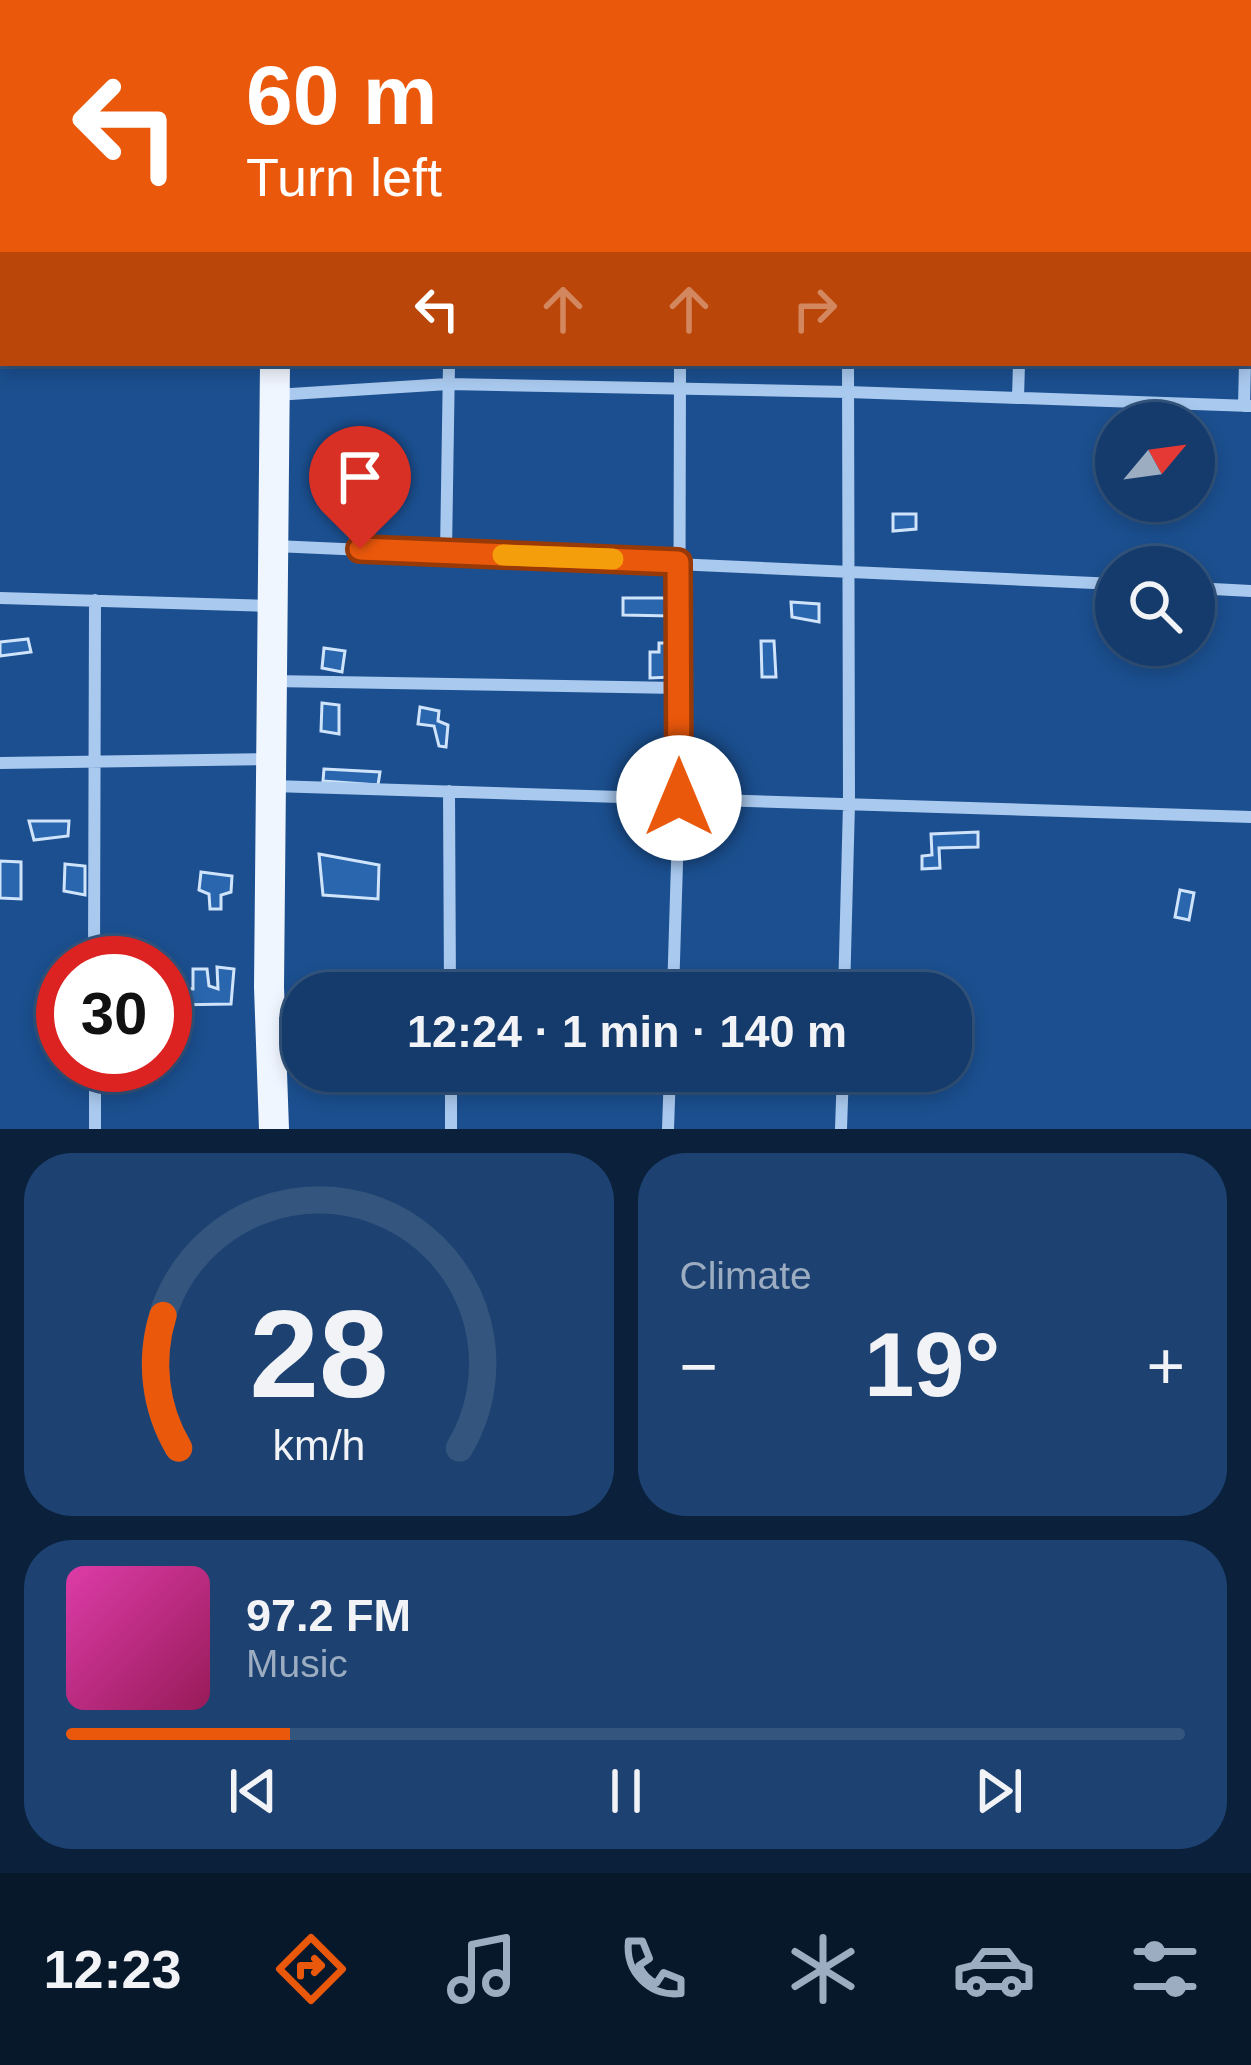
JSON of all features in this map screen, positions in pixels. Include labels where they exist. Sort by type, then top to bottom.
[{"type":"main road","points":[[274,1129],[269,987],[275,366]]},
{"type":"street","points":[[446,552],[448,366]]},
{"type":"street","points":[[674,972],[680,366]]},
{"type":"street","points":[[845,972],[848,366]]},
{"type":"street","points":[[1018,366],[1018,398]]},
{"type":"street","points":[[275,394],[448,384],[1247,406],[1245,366]]},
{"type":"street","points":[[274,546],[1095,583]]},
{"type":"street","points":[[1215,589],[1251,591]]},
{"type":"street","points":[[0,598],[272,606]]},
{"type":"street","points":[[94,936],[95,600]]},
{"type":"street","points":[[272,681],[678,688]]},
{"type":"street","points":[[0,763],[271,772],[449,791],[1251,817]]},
{"type":"street","points":[[449,791],[451,972]]},
{"type":"street","points":[[95,1092],[95,1129]]},
{"type":"street","points":[[451,1092],[452,1129]]},
{"type":"street","points":[[668,1129],[669,1092]]},
{"type":"street","points":[[842,1129],[843,1092]]},
{"type":"building","points":[[893,514],[916,514],[916,529],[893,531]]},
{"type":"building","points":[[623,598],[672,598],[672,616],[623,615]]},
{"type":"building","points":[[791,602],[819,604],[819,622],[792,617]]},
{"type":"building","points":[[28,639],[31,652],[0,656],[0,642]]},
{"type":"building","points":[[761,641],[774,641],[776,677],[762,677]]},
{"type":"building","points":[[659,643],[672,643],[672,677],[650,678],[650,652],[659,652]]},
{"type":"building","points":[[324,648],[345,651],[342,672],[322,668]]},
{"type":"building","points":[[322,703],[339,705],[339,734],[321,731]]},
{"type":"building","points":[[420,707],[439,711],[438,721],[448,725],[446,747],[439,746],[434,726],[418,724]]},
{"type":"building","points":[[324,769],[380,772],[378,785],[323,781]]},
{"type":"building","points":[[29,821],[69,821],[68,836],[34,840]]},
{"type":"building","points":[[978,832],[978,847],[939,848],[940,868],[922,869],[922,856],[932,855],[931,834]]},
{"type":"building","points":[[319,854],[379,865],[378,899],[323,895]]},
{"type":"building","points":[[0,861],[21,862],[21,899],[0,898]]},
{"type":"building","points":[[65,864],[85,866],[85,895],[64,891]]},
{"type":"building","points":[[201,872],[232,876],[231,892],[221,895],[221,909],[210,909],[209,894],[199,890]]},
{"type":"building","points":[[1180,890],[1194,893],[1189,920],[1175,917]]},
{"type":"building","points":[[217,967],[234,969],[231,1004],[192,1005],[193,969],[207,969],[209,986],[218,989]]},
{"type":"slow traffic","points":[[503,555],[613,559]]},
{"type":"route","points":[[360,549],[678,562],[679,798]]}]
